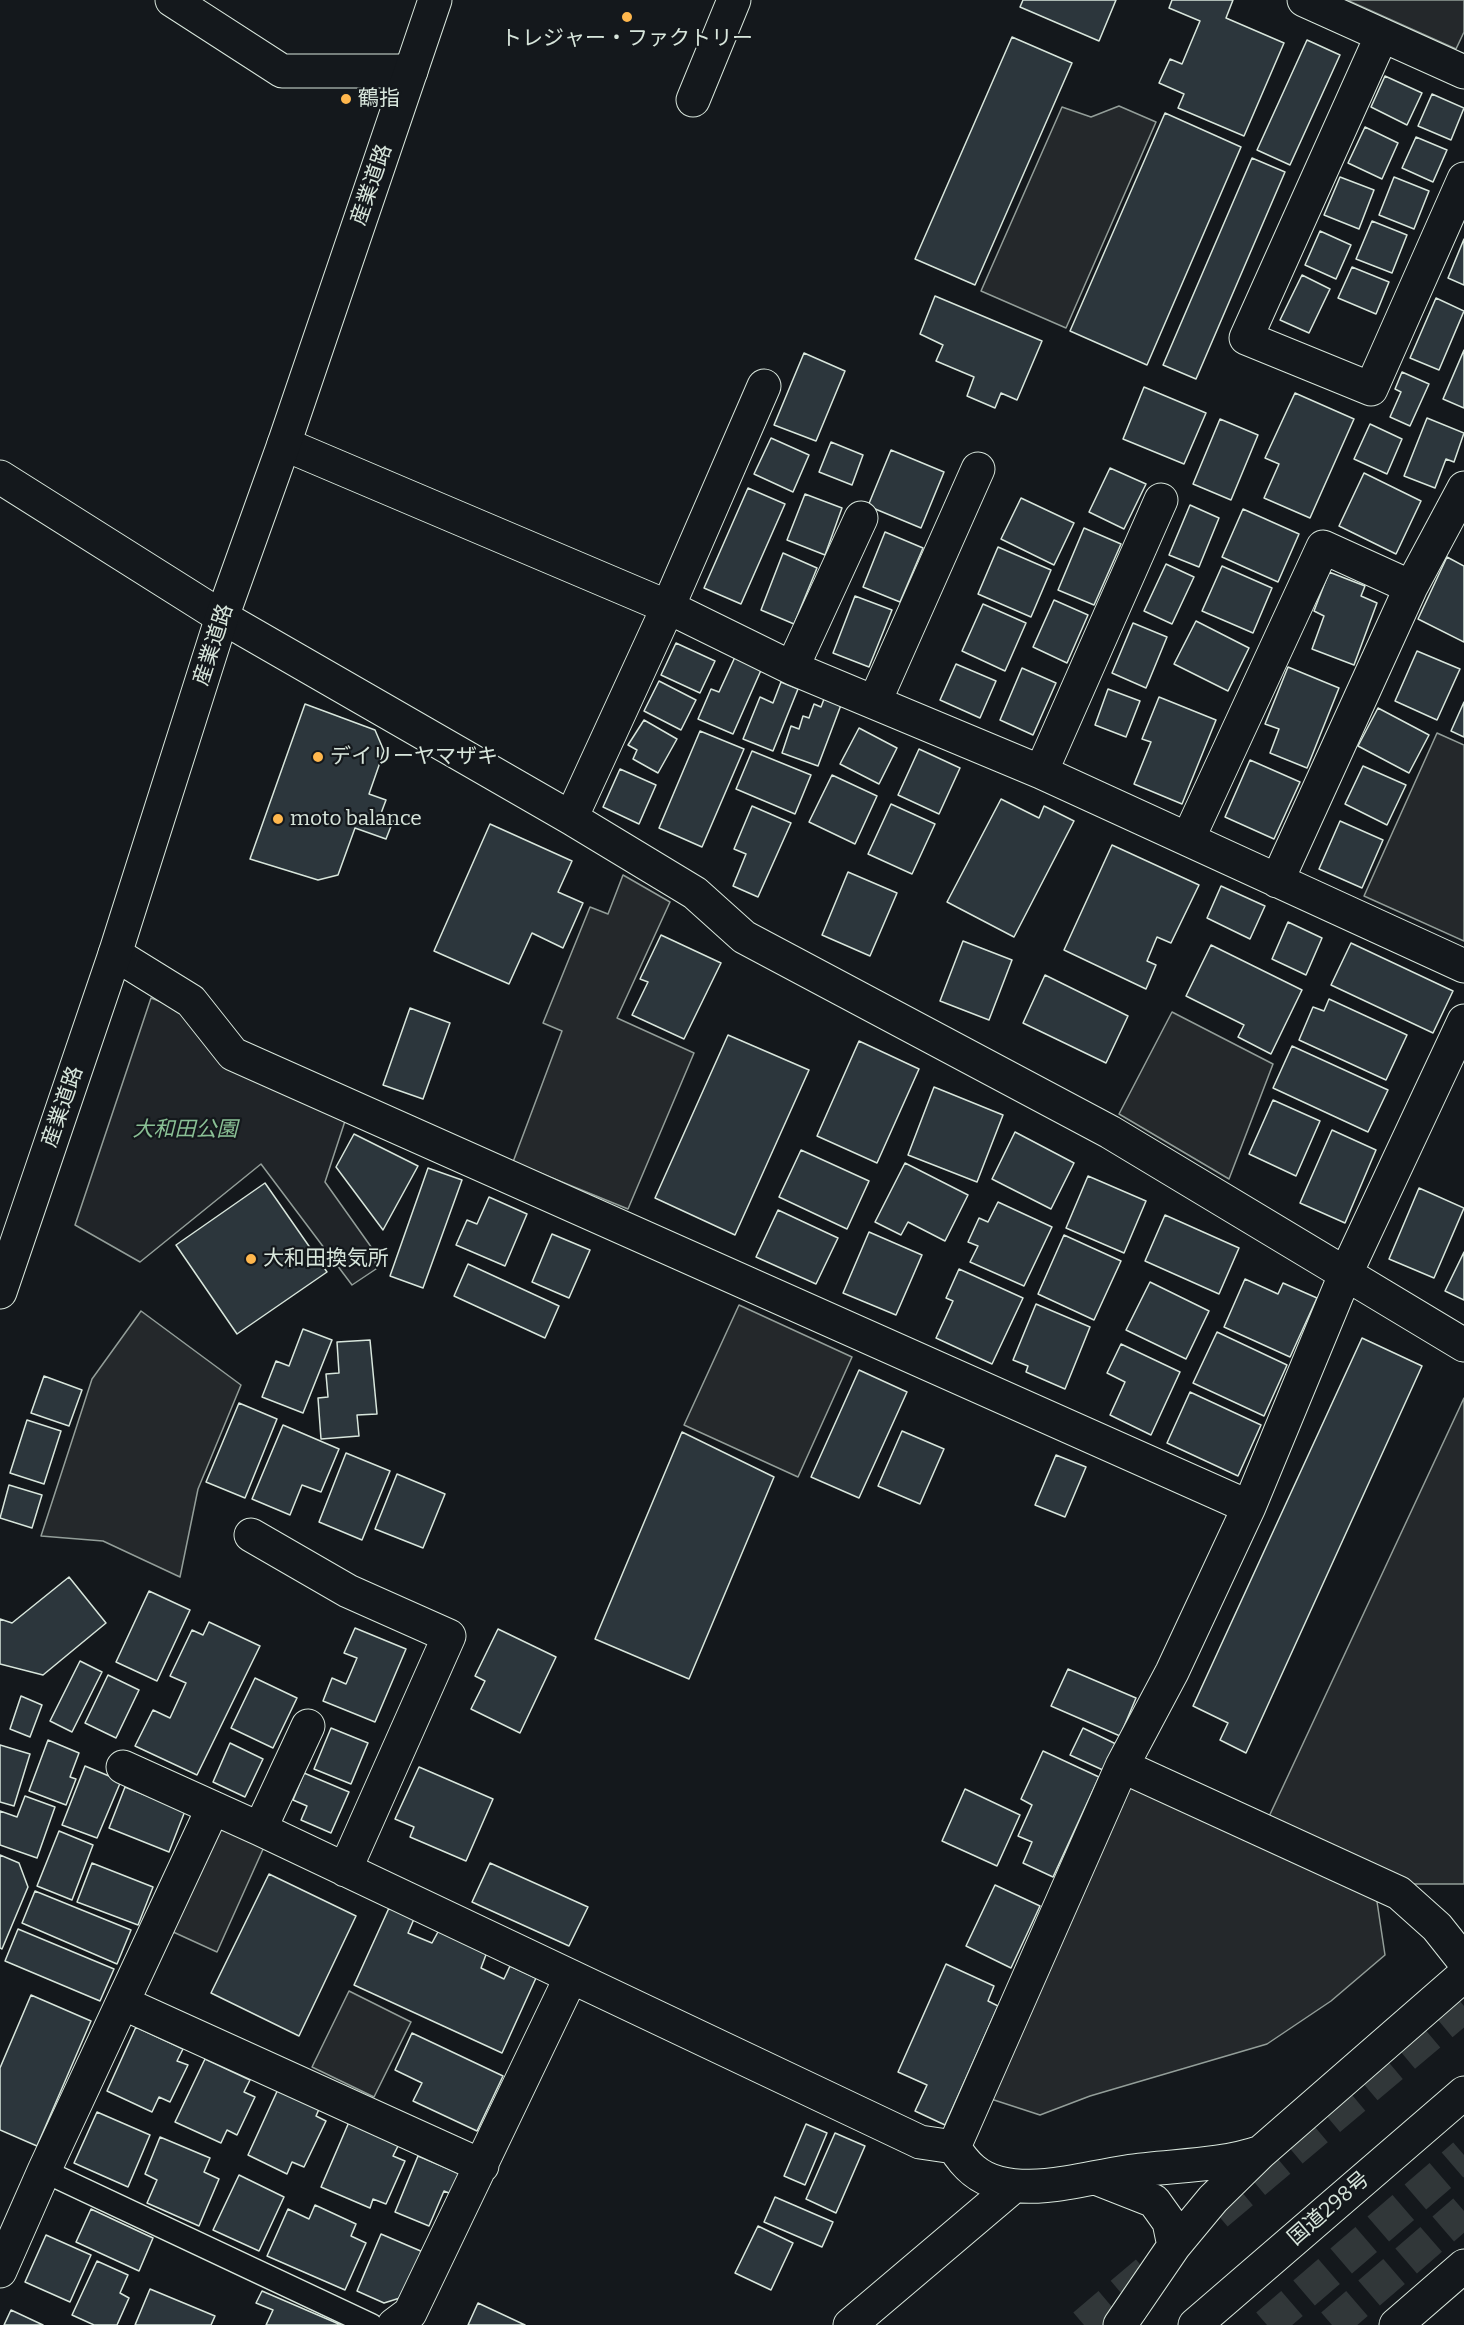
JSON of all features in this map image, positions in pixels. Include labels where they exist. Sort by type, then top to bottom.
[{"type":"main road","points":[[172,0],[282,71],[411,71]]},
{"type":"main road","name":"産業道路","points":[[0,1292],[115,954],[222,617],[284,444],[435,0]]},
{"type":"main road","points":[[693,100],[734,0]]},
{"type":"main road","points":[[1304,0],[1464,72]]},
{"type":"main road","points":[[1382,35],[1246,338],[1371,389],[1464,179]]},
{"type":"main road","points":[[571,818],[668,607],[764,386]]},
{"type":"main road","points":[[284,444],[668,607],[792,668],[1041,772],[1464,966]]},
{"type":"main road","points":[[875,701],[978,469]]},
{"type":"main road","points":[[0,477],[222,617],[571,818],[696,893],[744,937],[1110,1132],[1464,1345]]},
{"type":"main road","points":[[1277,880],[1411,587],[1464,488]]},
{"type":"main road","points":[[1041,772],[1161,500]]},
{"type":"main road","points":[[792,668],[861,519]]},
{"type":"main road","points":[[1188,839],[1323,547],[1411,587]]},
{"type":"main road","points":[[115,954],[191,1001],[233,1054],[1249,1507]]},
{"type":"main road","points":[[954,2147],[1122,1766],[1172,1672],[1249,1507],[1345,1275],[1464,1021]]},
{"type":"main road","points":[[251,1535],[348,1592],[449,1636],[345,1870]]},
{"type":"main road","points":[[260,1829],[308,1726]]},
{"type":"main road","points":[[1122,1766],[1399,1893],[1437,1927],[1464,1961]]},
{"type":"main road","points":[[123,1767],[260,1829],[920,2142],[954,2147],[966,2164],[982,2177],[1014,2186],[1098,2178],[1124,2172],[1236,2160],[1261,2152]]},
{"type":"main road","points":[[0,2271],[44,2171],[213,1808]]},
{"type":"main road","points":[[1120,2325],[1174,2246],[1214,2199],[1261,2152],[1464,1975]]},
{"type":"main road","points":[[394,2325],[410,2313],[571,1977]]},
{"type":"main road","points":[[123,2002],[482,2166]]},
{"type":"main road","name":"国道298号","points":[[1195,2325],[1464,2093]]},
{"type":"main road","points":[[1098,2178],[1154,2200],[1169,2222],[1174,2246]]},
{"type":"main road","points":[[850,2325],[1014,2186]]},
{"type":"main road","points":[[1396,2325],[1464,2266]]},
{"type":"lane","points":[[44,2171],[371,2325]]},
{"type":"green space","name":"大和田公園","points":[[151,998],[188,1012],[346,1118],[325,1182],[374,1251],[376,1269],[352,1285],[261,1164],[140,1262],[75,1225]]},
{"type":"shaded area","points":[[1347,0],[1464,0],[1464,32],[1456,49]]},
{"type":"shaded area","points":[[1119,106],[1156,122],[1066,328],[981,291],[1062,107],[1091,117]]},
{"type":"shaded area","points":[[1437,733],[1464,745],[1464,941],[1364,896]]},
{"type":"shaded area","points":[[623,875],[670,902],[617,1018],[694,1053],[628,1209],[513,1162],[562,1031],[543,1023],[590,907],[608,914]]},
{"type":"shaded area","points":[[1172,1012],[1273,1064],[1229,1179],[1119,1114]]},
{"type":"shaded area","points":[[739,1305],[852,1357],[798,1477],[684,1425]]},
{"type":"shaded area","points":[[141,1311],[241,1385],[198,1489],[180,1577],[103,1541],[41,1536],[92,1379]]},
{"type":"shaded area","points":[[1464,1398],[1464,1884],[1404,1884],[1266,1823]]},
{"type":"shaded area","points":[[1130,1784],[1376,1895],[1385,1955],[1331,2001],[1267,2044],[1090,2096],[1040,2115],[991,2099]]},
{"type":"shaded area","points":[[218,1827],[264,1847],[217,1952],[171,1931]]},
{"type":"shaded area","points":[[349,1991],[411,2022],[374,2097],[312,2067]]},
{"type":"building","points":[[1023,0],[1116,0],[1099,41],[1020,7]]},
{"type":"building","points":[[1172,0],[1233,0],[1226,18],[1284,43],[1244,136],[1178,108],[1184,94],[1159,83],[1170,59],[1182,64],[1200,21],[1169,8]]},
{"type":"building","points":[[1012,37],[1072,63],[975,285],[915,259]]},
{"type":"building","points":[[1307,40],[1340,55],[1290,165],[1257,150]]},
{"type":"building","points":[[1385,76],[1422,93],[1407,125],[1371,107]]},
{"type":"building","points":[[1432,94],[1464,108],[1451,140],[1418,126]]},
{"type":"building","points":[[1165,113],[1241,147],[1147,365],[1070,331]]},
{"type":"building","points":[[1365,127],[1398,143],[1382,179],[1348,163]]},
{"type":"building","points":[[1416,137],[1447,150],[1433,182],[1402,168]]},
{"type":"building","points":[[1252,158],[1285,172],[1196,379],[1163,365]]},
{"type":"building","points":[[1340,177],[1374,190],[1359,229],[1324,215]]},
{"type":"building","points":[[1394,177],[1429,191],[1414,229],[1379,215]]},
{"type":"building","points":[[1372,221],[1407,235],[1392,273],[1356,259]]},
{"type":"building","points":[[1320,231],[1351,245],[1336,279],[1305,265]]},
{"type":"building","points":[[1464,239],[1464,285],[1448,278]]},
{"type":"building","points":[[1352,267],[1389,282],[1376,314],[1338,298]]},
{"type":"building","points":[[1302,275],[1330,289],[1309,333],[1280,320]]},
{"type":"building","points":[[935,296],[1042,341],[1017,400],[1001,393],[995,408],[967,396],[974,377],[936,361],[943,345],[920,334]]},
{"type":"building","points":[[1436,298],[1464,311],[1439,370],[1410,358]]},
{"type":"building","points":[[1464,350],[1464,408],[1443,399]]},
{"type":"building","points":[[804,353],[845,371],[816,441],[774,425]]},
{"type":"building","points":[[1402,372],[1429,384],[1410,426],[1390,417],[1401,392],[1395,389]]},
{"type":"building","points":[[1144,387],[1206,413],[1184,464],[1123,439]]},
{"type":"building","points":[[1295,393],[1354,419],[1310,518],[1264,498],[1279,464],[1265,458]]},
{"type":"building","points":[[1427,418],[1464,433],[1454,462],[1446,459],[1435,488],[1404,476]]},
{"type":"building","points":[[1220,419],[1258,435],[1231,500],[1193,484]]},
{"type":"building","points":[[1370,424],[1402,439],[1387,474],[1354,459]]},
{"type":"building","points":[[771,438],[809,455],[793,492],[754,474]]},
{"type":"building","points":[[831,442],[863,455],[852,485],[819,472]]},
{"type":"building","points":[[891,450],[944,472],[921,528],[868,506]]},
{"type":"building","points":[[1110,468],[1146,484],[1124,529],[1089,512]]},
{"type":"building","points":[[1364,473],[1421,501],[1396,554],[1339,526]]},
{"type":"building","points":[[748,488],[785,504],[741,604],[704,588]]},
{"type":"building","points":[[805,494],[842,508],[825,555],[787,540]]},
{"type":"building","points":[[1021,498],[1074,523],[1054,565],[1001,539]]},
{"type":"building","points":[[1190,505],[1219,518],[1199,567],[1169,555]]},
{"type":"building","points":[[1243,509],[1299,534],[1278,582],[1222,557]]},
{"type":"building","points":[[1084,528],[1121,544],[1094,605],[1058,590]]},
{"type":"building","points":[[885,532],[923,548],[900,602],[863,587]]},
{"type":"building","points":[[998,547],[1051,570],[1031,617],[978,594]]},
{"type":"building","points":[[783,553],[817,568],[794,624],[761,610]]},
{"type":"building","points":[[1447,557],[1464,566],[1464,642],[1418,619]]},
{"type":"building","points":[[1166,564],[1194,577],[1172,624],[1144,611]]},
{"type":"building","points":[[1222,566],[1272,588],[1253,633],[1202,611]]},
{"type":"building","points":[[1329,572],[1365,586],[1361,596],[1377,603],[1354,665],[1312,649],[1324,616],[1314,611]]},
{"type":"building","points":[[855,596],[892,610],[869,667],[833,653]]},
{"type":"building","points":[[1054,600],[1088,615],[1067,663],[1033,647]]},
{"type":"building","points":[[983,604],[1026,623],[1005,671],[962,651]]},
{"type":"building","points":[[1196,621],[1249,648],[1228,691],[1174,664]]},
{"type":"building","points":[[1133,623],[1167,637],[1146,688],[1112,673]]},
{"type":"building","points":[[676,643],[715,661],[700,693],[661,675]]},
{"type":"building","points":[[1417,651],[1460,669],[1437,720],[1395,701]]},
{"type":"building","points":[[735,657],[762,668],[733,734],[698,719],[711,689],[719,692]]},
{"type":"building","points":[[956,664],[996,681],[980,718],[940,700]]},
{"type":"building","points":[[1288,667],[1339,688],[1307,768],[1270,753],[1279,729],[1265,724]]},
{"type":"building","points":[[1022,668],[1056,683],[1033,735],[1000,720]]},
{"type":"building","points":[[659,681],[696,700],[681,730],[644,711]]},
{"type":"building","points":[[781,682],[798,689],[773,751],[743,739],[760,697],[773,703]]},
{"type":"building","points":[[1108,689],[1140,701],[1126,737],[1095,725]]},
{"type":"building","points":[[1159,697],[1216,720],[1182,804],[1134,784],[1151,742],[1142,739]]},
{"type":"building","points":[[824,699],[841,705],[818,766],[782,753],[791,726],[799,729],[803,716],[809,718],[814,704],[821,707]]},
{"type":"building","points":[[1464,702],[1464,737],[1451,731]]},
{"type":"building","points":[[305,704],[375,730],[384,751],[369,794],[386,800],[380,816],[393,821],[386,839],[355,828],[338,875],[318,880],[250,859]]},
{"type":"building","points":[[1378,708],[1429,735],[1409,773],[1358,746]]},
{"type":"building","points":[[644,720],[677,739],[658,773],[633,759],[637,750],[628,745]]},
{"type":"building","points":[[859,728],[897,748],[879,784],[840,764]]},
{"type":"building","points":[[700,731],[744,749],[702,847],[659,828]]},
{"type":"building","points":[[919,749],[960,768],[939,814],[898,795]]},
{"type":"building","points":[[752,751],[811,775],[795,814],[736,789]]},
{"type":"building","points":[[1250,760],[1300,782],[1274,839],[1225,817]]},
{"type":"building","points":[[1363,766],[1406,785],[1387,825],[1345,804]]},
{"type":"building","points":[[620,769],[656,785],[639,824],[603,807]]},
{"type":"building","points":[[832,775],[877,796],[855,844],[809,822]]},
{"type":"building","points":[[1001,799],[1039,818],[1044,806],[1074,821],[1014,937],[947,902]]},
{"type":"building","points":[[891,804],[935,824],[912,874],[868,854]]},
{"type":"building","points":[[752,806],[791,823],[758,897],[733,886],[746,854],[734,849]]},
{"type":"building","points":[[1340,821],[1383,840],[1362,888],[1319,869]]},
{"type":"building","points":[[490,824],[572,861],[558,892],[583,903],[563,948],[532,933],[509,984],[434,951]]},
{"type":"building","points":[[1112,845],[1199,885],[1171,943],[1157,937],[1147,961],[1156,965],[1146,989],[1064,950]]},
{"type":"building","points":[[848,872],[897,893],[870,956],[822,935]]},
{"type":"building","points":[[1221,886],[1265,906],[1250,939],[1207,918]]},
{"type":"building","points":[[1288,922],[1322,938],[1306,975],[1272,959]]},
{"type":"building","points":[[661,935],[721,963],[684,1039],[632,1015],[648,982],[640,979]]},
{"type":"building","points":[[963,941],[1012,960],[989,1020],[940,1001]]},
{"type":"building","points":[[1351,943],[1453,991],[1433,1033],[1331,985]]},
{"type":"building","points":[[1211,945],[1302,990],[1271,1054],[1238,1037],[1244,1025],[1186,996]]},
{"type":"building","points":[[1045,975],[1128,1016],[1106,1063],[1023,1023]]},
{"type":"building","points":[[1329,999],[1407,1035],[1386,1080],[1299,1040],[1313,1007],[1324,1011]]},
{"type":"building","points":[[410,1008],[450,1023],[423,1099],[383,1085]]},
{"type":"building","points":[[728,1035],[809,1070],[735,1235],[655,1198]]},
{"type":"building","points":[[859,1041],[919,1069],[877,1163],[817,1136]]},
{"type":"building","points":[[1292,1046],[1388,1090],[1368,1132],[1273,1088]]},
{"type":"building","points":[[934,1087],[1003,1115],[977,1182],[908,1155]]},
{"type":"building","points":[[1273,1100],[1320,1121],[1296,1176],[1249,1154]]},
{"type":"building","points":[[1332,1130],[1376,1150],[1345,1223],[1300,1203]]},
{"type":"building","points":[[1015,1132],[1074,1163],[1051,1209],[992,1179]]},
{"type":"building","points":[[354,1134],[418,1166],[383,1230],[336,1167]]},
{"type":"building","points":[[801,1150],[869,1181],[847,1229],[779,1197]]},
{"type":"building","points":[[905,1163],[968,1195],[945,1241],[908,1222],[901,1235],[875,1222]]},
{"type":"building","points":[[428,1168],[462,1180],[423,1288],[390,1276]]},
{"type":"building","points":[[1088,1176],[1146,1201],[1124,1253],[1066,1228]]},
{"type":"building","name":"大和田換気所","points":[[265,1183],[327,1272],[237,1334],[176,1245]]},
{"type":"building","points":[[1419,1188],[1464,1208],[1434,1278],[1389,1259]]},
{"type":"building","points":[[489,1197],[527,1214],[505,1266],[456,1245],[467,1220],[477,1224]]},
{"type":"building","points":[[998,1202],[1052,1227],[1024,1286],[970,1262],[978,1246],[968,1242],[979,1218],[988,1222]]},
{"type":"building","points":[[778,1210],[838,1238],[816,1284],[756,1257]]},
{"type":"building","points":[[1165,1215],[1239,1248],[1219,1294],[1145,1261]]},
{"type":"building","points":[[869,1232],[922,1255],[896,1315],[843,1293]]},
{"type":"building","points":[[552,1234],[590,1250],[569,1298],[532,1282]]},
{"type":"building","points":[[1064,1235],[1121,1261],[1094,1320],[1038,1294]]},
{"type":"building","points":[[1464,1252],[1464,1300],[1445,1291]]},
{"type":"building","points":[[468,1264],[559,1306],[545,1338],[454,1296]]},
{"type":"building","points":[[959,1269],[1023,1298],[992,1364],[936,1338],[953,1301],[946,1298]]},
{"type":"building","points":[[1245,1279],[1278,1294],[1283,1283],[1317,1298],[1290,1357],[1224,1327]]},
{"type":"building","points":[[1150,1282],[1209,1311],[1186,1359],[1126,1330]]},
{"type":"building","points":[[1036,1304],[1090,1327],[1065,1389],[1026,1372],[1028,1366],[1013,1360]]},
{"type":"building","points":[[303,1329],[332,1340],[303,1413],[262,1397],[276,1361],[289,1366]]},
{"type":"building","points":[[1217,1332],[1287,1365],[1264,1416],[1193,1383]]},
{"type":"building","points":[[1362,1338],[1422,1366],[1246,1753],[1220,1740],[1228,1723],[1193,1706]]},
{"type":"building","points":[[370,1340],[377,1414],[357,1415],[359,1436],[321,1439],[318,1398],[328,1397],[326,1374],[339,1373],[337,1342]]},
{"type":"building","points":[[1121,1344],[1180,1372],[1151,1435],[1110,1415],[1125,1382],[1107,1373]]},
{"type":"building","points":[[859,1370],[907,1392],[859,1498],[811,1477]]},
{"type":"building","points":[[44,1376],[82,1390],[69,1426],[31,1413]]},
{"type":"building","points":[[1190,1392],[1261,1425],[1238,1476],[1167,1443]]},
{"type":"building","points":[[239,1403],[277,1419],[245,1498],[206,1482]]},
{"type":"building","points":[[27,1420],[61,1431],[44,1484],[10,1473]]},
{"type":"building","points":[[283,1425],[339,1449],[321,1492],[302,1485],[290,1515],[252,1499]]},
{"type":"building","points":[[902,1431],[944,1449],[920,1504],[878,1486]]},
{"type":"building","points":[[682,1432],[774,1477],[689,1679],[595,1639]]},
{"type":"building","points":[[346,1453],[390,1471],[362,1540],[319,1522]]},
{"type":"building","points":[[1056,1455],[1086,1467],[1065,1517],[1035,1505]]},
{"type":"building","points":[[397,1474],[445,1494],[423,1548],[375,1529]]},
{"type":"building","points":[[9,1485],[42,1495],[32,1528],[0,1518]]},
{"type":"building","points":[[69,1577],[106,1623],[43,1675],[0,1664],[0,1619],[12,1623]]},
{"type":"building","points":[[149,1591],[190,1610],[157,1681],[116,1662]]},
{"type":"building","points":[[209,1622],[260,1646],[197,1775],[135,1746],[153,1710],[170,1718],[186,1683],[170,1676],[192,1630],[203,1635]]},
{"type":"building","points":[[355,1628],[406,1649],[375,1722],[323,1701],[332,1678],[346,1684],[357,1658],[344,1653]]},
{"type":"building","points":[[498,1629],[556,1657],[520,1733],[471,1709],[485,1681],[475,1676]]},
{"type":"building","points":[[80,1661],[102,1672],[72,1732],[50,1721]]},
{"type":"building","points":[[1068,1669],[1136,1698],[1120,1736],[1051,1706]]},
{"type":"building","points":[[108,1675],[139,1690],[116,1738],[85,1723]]},
{"type":"building","points":[[255,1678],[297,1698],[273,1748],[231,1728]]},
{"type":"building","points":[[21,1696],[42,1705],[30,1737],[10,1729]]},
{"type":"building","points":[[331,1728],[368,1743],[351,1784],[314,1769]]},
{"type":"building","points":[[1083,1728],[1118,1745],[1105,1771],[1070,1755]]},
{"type":"building","points":[[48,1740],[79,1753],[70,1777],[76,1779],[66,1805],[29,1791]]},
{"type":"building","points":[[230,1743],[263,1759],[245,1797],[213,1782]]},
{"type":"building","points":[[0,1745],[30,1754],[14,1806],[0,1802]]},
{"type":"building","points":[[1043,1751],[1099,1777],[1053,1877],[1023,1863],[1032,1842],[1018,1836],[1032,1805],[1021,1799]]},
{"type":"building","points":[[85,1766],[121,1781],[97,1838],[62,1825]]},
{"type":"building","points":[[419,1767],[493,1799],[466,1861],[410,1837],[414,1827],[395,1819]]},
{"type":"building","points":[[304,1773],[349,1792],[331,1833],[301,1820],[307,1806],[293,1800]]},
{"type":"building","points":[[125,1787],[185,1811],[169,1852],[109,1828]]},
{"type":"building","points":[[965,1789],[1020,1815],[997,1866],[942,1841]]},
{"type":"building","points":[[25,1796],[55,1807],[37,1858],[0,1845],[0,1811],[17,1817]]},
{"type":"building","points":[[59,1831],[93,1845],[72,1900],[37,1886]]},
{"type":"building","points":[[0,1855],[19,1863],[28,1887],[2,1949],[0,1948]]},
{"type":"building","points":[[92,1863],[153,1887],[138,1925],[77,1902]]},
{"type":"building","points":[[490,1863],[588,1907],[569,1946],[472,1902]]},
{"type":"building","points":[[269,1874],[356,1916],[299,2036],[211,1993]]},
{"type":"building","points":[[995,1885],[1040,1906],[1011,1968],[966,1946]]},
{"type":"building","points":[[35,1891],[131,1930],[117,1964],[22,1923]]},
{"type":"building","points":[[389,1908],[414,1919],[408,1933],[432,1943],[439,1930],[487,1952],[481,1968],[504,1979],[510,1966],[536,1978],[502,2053],[354,1985]]},
{"type":"building","points":[[18,1929],[114,1969],[100,2001],[5,1961]]},
{"type":"building","points":[[946,1964],[994,1986],[988,2001],[998,2006],[945,2125],[915,2111],[927,2085],[898,2072]]},
{"type":"building","points":[[31,1995],[91,2021],[37,2146],[0,2130],[0,2068]]},
{"type":"building","points":[[136,2027],[183,2049],[177,2061],[188,2065],[170,2102],[159,2097],[152,2112],[107,2091]]},
{"type":"building","points":[[412,2033],[503,2076],[477,2131],[413,2101],[422,2083],[395,2070]]},
{"type":"building","points":[[205,2059],[250,2080],[244,2092],[255,2097],[237,2135],[227,2130],[221,2143],[175,2122]]},
{"type":"building","points":[[279,2087],[320,2107],[316,2116],[326,2121],[304,2167],[292,2162],[287,2174],[248,2155]]},
{"type":"building","points":[[97,2112],[150,2135],[128,2187],[74,2163]]},
{"type":"building","points":[[349,2122],[399,2144],[393,2156],[405,2161],[386,2204],[373,2199],[370,2208],[321,2187]]},
{"type":"building","points":[[806,2124],[827,2133],[805,2185],[784,2176]]},
{"type":"building","points":[[835,2133],[865,2146],[836,2213],[806,2199]]},
{"type":"building","points":[[160,2137],[210,2158],[204,2172],[219,2179],[199,2226],[147,2203],[157,2180],[145,2174]]},
{"type":"building","points":[[418,2156],[463,2175],[454,2195],[444,2191],[429,2226],[395,2212]]},
{"type":"building","points":[[239,2175],[284,2197],[259,2251],[213,2230]]},
{"type":"building","points":[[775,2197],[833,2222],[822,2247],[764,2222]]},
{"type":"building","points":[[315,2205],[356,2224],[351,2236],[366,2243],[345,2290],[267,2256],[288,2209],[309,2219]]},
{"type":"building","points":[[91,2209],[153,2238],[139,2271],[76,2242]]},
{"type":"building","points":[[758,2226],[793,2243],[771,2290],[735,2273]]},
{"type":"building","points":[[381,2234],[423,2252],[403,2297],[384,2303],[357,2291]]},
{"type":"building","points":[[46,2235],[91,2255],[70,2302],[25,2282]]},
{"type":"building","points":[[97,2261],[128,2275],[120,2293],[129,2298],[117,2325],[94,2325],[72,2315]]},
{"type":"building","points":[[150,2289],[215,2316],[211,2325],[135,2325]]},
{"type":"building","points":[[262,2291],[341,2325],[266,2325],[273,2310],[256,2303]]},
{"type":"building","points":[[478,2303],[525,2325],[468,2325]]},
{"type":"building","points":[[11,2310],[43,2325],[4,2325]]},
{"type":"tunnel","points":[[1217,2214],[1464,2006]]},
{"type":"tunnel","points":[[1267,2325],[1464,2155]]},
{"type":"tunnel","points":[[1332,2325],[1464,2211]]},
{"type":"tunnel","points":[[1084,2325],[1156,2264]]},
{"type":"place","name":"トレジャー・ファクトリー","points":[[627,17]]},
{"type":"place","name":"鶴指","points":[[346,99]]},
{"type":"place","name":"デイリーヤマザキ","points":[[318,757]]},
{"type":"place","name":"moto balance","points":[[278,819]]},
{"type":"place","name":"大和田換気所","points":[[251,1259]]}]
